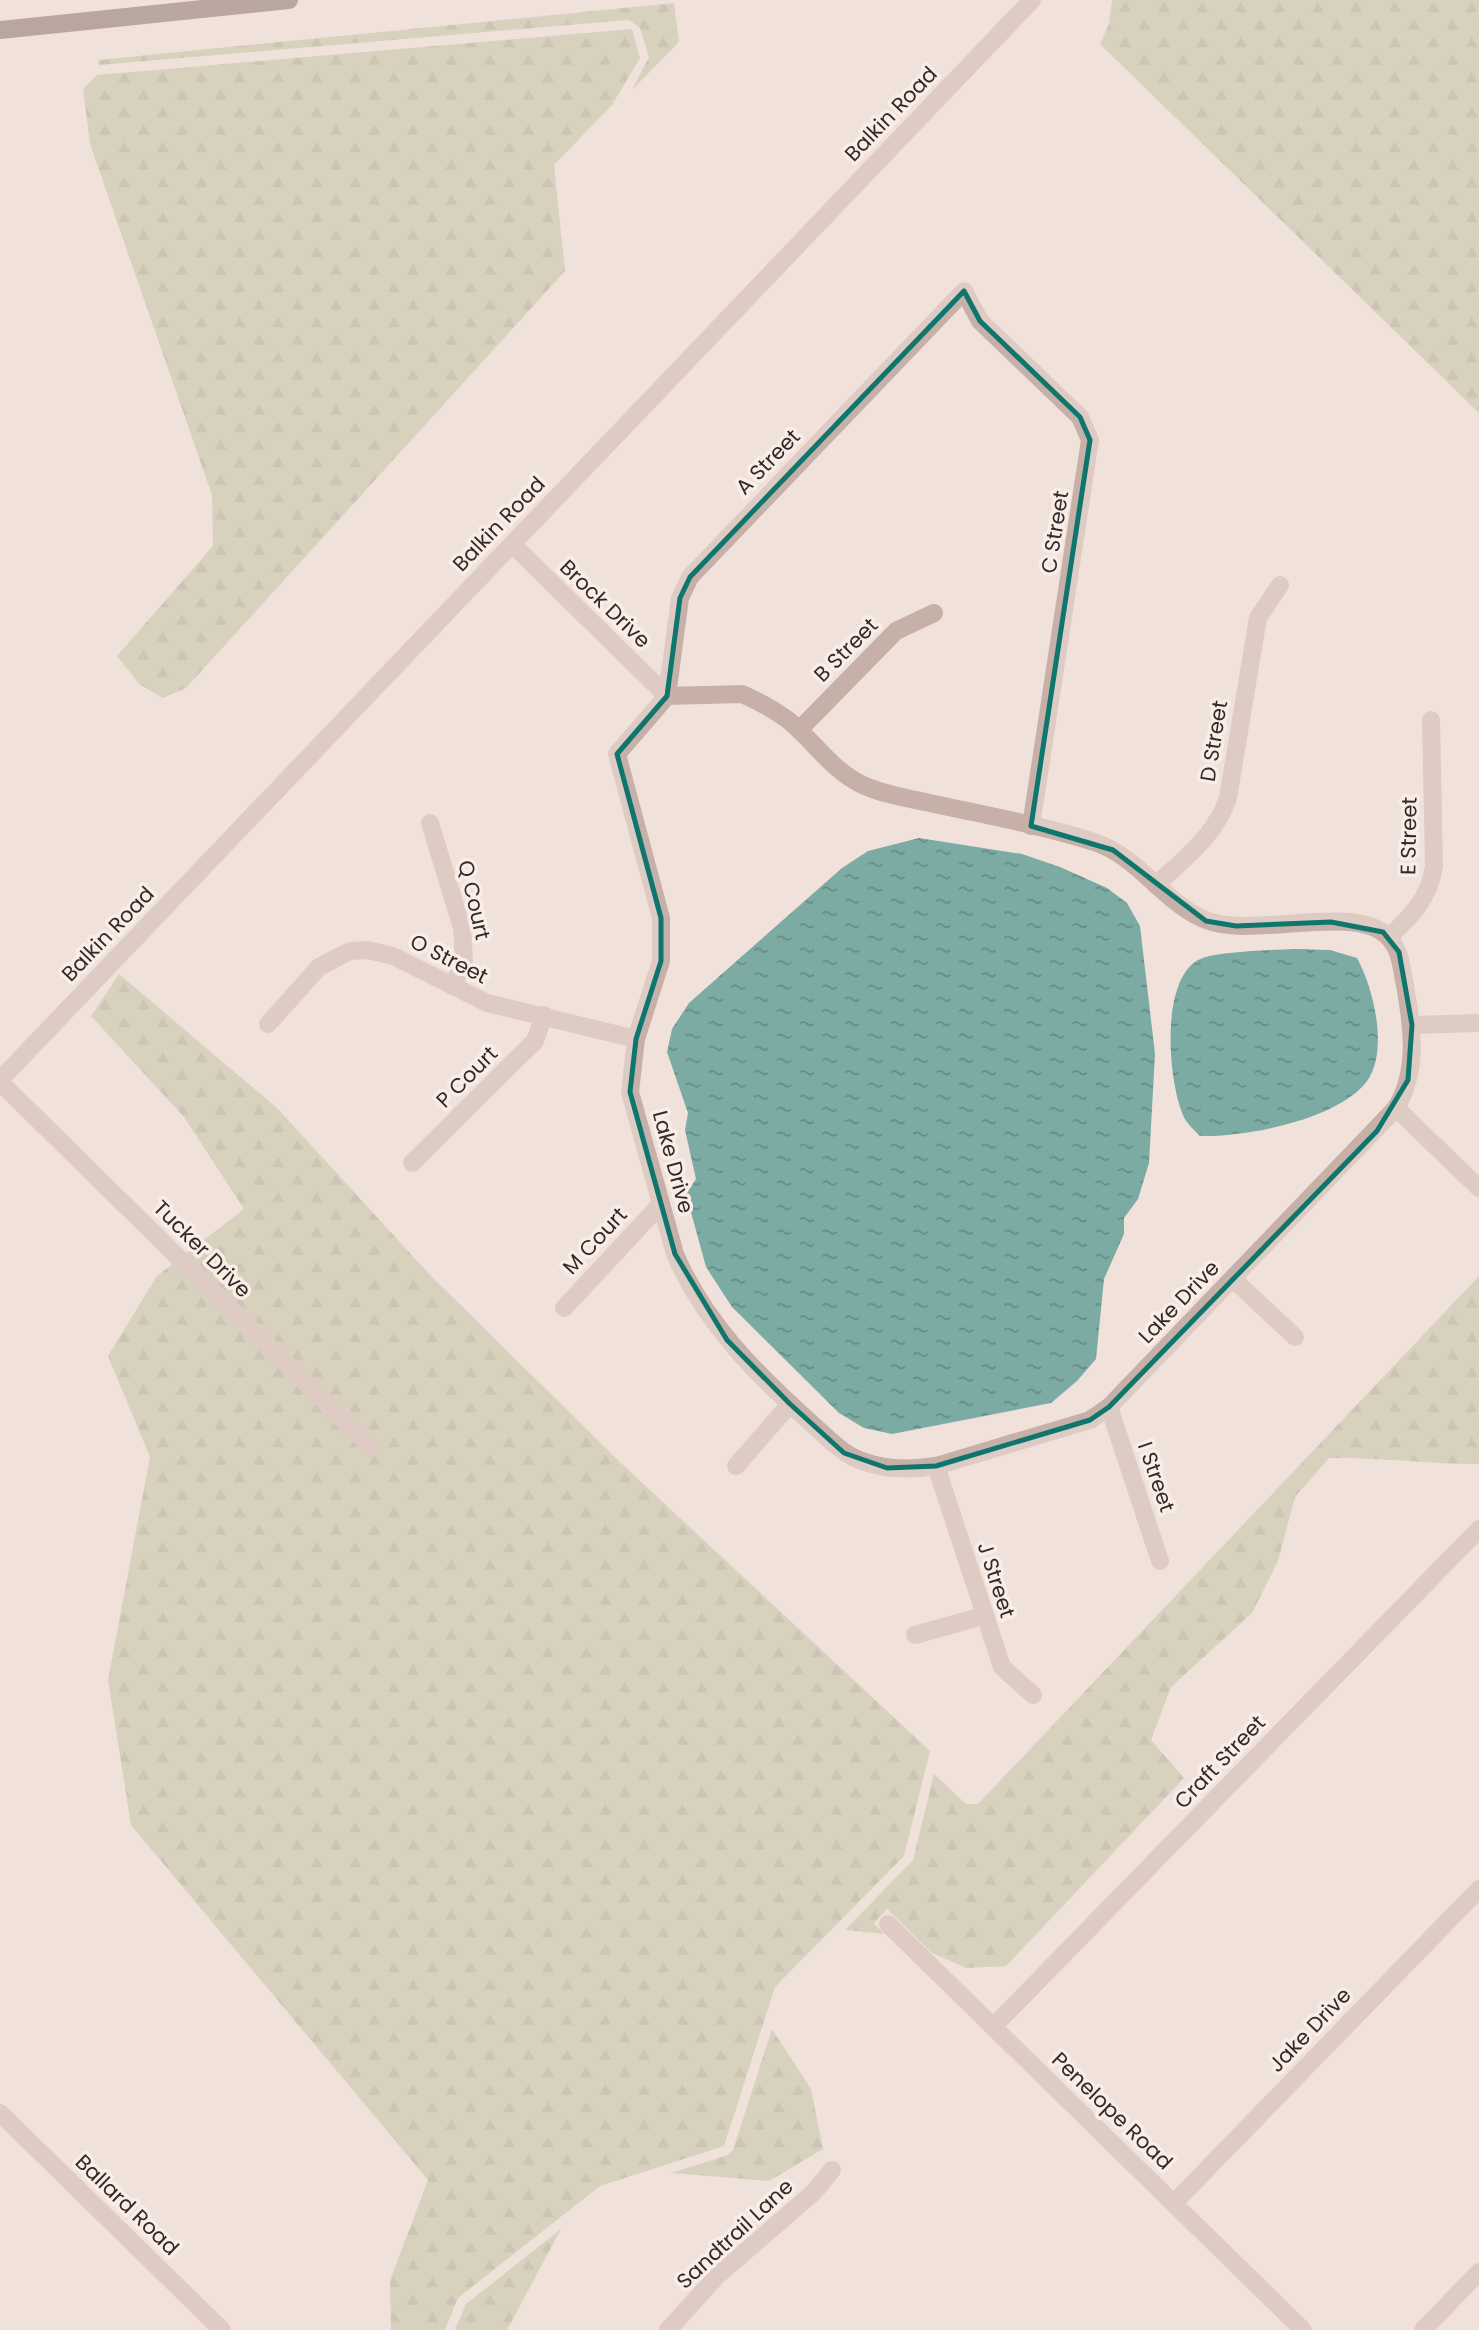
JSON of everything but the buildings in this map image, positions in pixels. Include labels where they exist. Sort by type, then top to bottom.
[{"type":"main road","points":[[0,30],[289,0]]},
{"type":"street","name":"Balkin Road","points":[[0,1081],[1032,0]]},
{"type":"street","name":"A Street","points":[[667,696],[680,598],[690,576],[964,291]]},
{"type":"street","name":"C Street","points":[[964,291],[980,321],[1080,417],[1090,440],[1031,826]]},
{"type":"street","name":"Brock Drive","points":[[512,544],[667,696]]},
{"type":"street","name":"D Street","points":[[1156,885],[1208,837],[1220,819],[1228,798],[1258,618],[1280,584]]},
{"type":"street","name":"B Street","points":[[799,730],[896,631],[934,613]]},
{"type":"street","points":[[667,696],[742,694],[767,705],[799,730],[821,756],[864,786],[1031,826],[1113,850],[1134,863],[1182,907],[1206,920],[1222,925],[1331,922],[1368,925],[1389,937]]},
{"type":"street","name":"Lake Drive","points":[[667,696],[617,754],[661,918],[661,961],[636,1039],[630,1092],[675,1254],[703,1308],[727,1340],[790,1404],[844,1453],[860,1461],[887,1468],[915,1469],[936,1466],[1090,1420],[1109,1407],[1396,1108],[1409,1072],[1412,1025],[1399,952],[1389,937]]},
{"type":"street","name":"E Street","points":[[1389,937],[1415,912],[1432,884],[1432,720]]},
{"type":"street","name":"Q Court","points":[[430,823],[462,928],[464,960],[453,986]]},
{"type":"street","name":"O Street","points":[[268,1024],[319,967],[350,951],[368,950],[393,956],[487,1003],[636,1039]]},
{"type":"street","name":"P Court","points":[[412,1163],[535,1041],[544,1016]]},
{"type":"street","points":[[1412,1025],[1479,1023]]},
{"type":"street","name":"Tucker Drive","points":[[0,1081],[372,1448]]},
{"type":"street","points":[[1396,1108],[1479,1188]]},
{"type":"street","name":"M Court","points":[[564,1308],[660,1205]]},
{"type":"street","points":[[1233,1279],[1294,1337]]},
{"type":"street","points":[[736,1466],[790,1404]]},
{"type":"street","name":"I Street","points":[[1109,1407],[1160,1561]]},
{"type":"street","name":"J Street","points":[[936,1466],[983,1616],[1002,1667],[1033,1695]]},
{"type":"street","name":"Craft Street","points":[[993,2027],[1479,1529]]},
{"type":"street","points":[[915,1635],[983,1616]]},
{"type":"street","name":"Jake Drive","points":[[1174,2203],[1479,1889]]},
{"type":"street","name":"Penelope Road","points":[[888,1924],[1303,2330]]},
{"type":"street","name":"Ballard Road","points":[[0,2113],[222,2330]]},
{"type":"street","name":"Sandtrail Lane","points":[[668,2330],[717,2276],[814,2192],[832,2170]]},
{"type":"street","points":[[1423,2330],[1479,2272]]},
{"type":"highlighted area","points":[[964,291],[980,321],[1080,417],[1090,440],[1031,826],[1113,850],[1206,921],[1236,926],[1331,922],[1383,932],[1399,952],[1412,1025],[1408,1080],[1377,1131],[1109,1407],[1090,1420],[936,1466],[887,1468],[844,1453],[790,1404],[727,1340],[675,1254],[630,1092],[636,1039],[661,961],[661,918],[617,754],[667,696],[680,598],[690,577]]},
{"type":"green space","points":[[1112,0],[1479,0],[1479,413],[1100,44],[1109,24]]},
{"type":"green space","points":[[674,3],[679,42],[632,90],[649,57],[640,28],[629,20],[99,65],[98,60]]},
{"type":"green space","points":[[632,29],[640,58],[612,105],[554,165],[565,271],[186,688],[163,698],[140,685],[117,656],[213,546],[212,495],[90,144],[83,89],[97,75]]},
{"type":"green space","points":[[119,974],[277,1108],[430,1275],[621,1463],[930,1751],[904,1856],[775,1987],[724,2146],[600,2186],[458,2298],[445,2330],[391,2330],[390,2280],[428,2180],[131,1825],[108,1680],[150,1457],[108,1356],[157,1276],[244,1209],[184,1117],[91,1016]]},
{"type":"green space","points":[[1479,1276],[1479,1464],[1329,1458],[1295,1497],[1278,1561],[1252,1613],[1171,1687],[1151,1740],[1184,1778],[1006,1966],[966,1968],[932,1953],[887,1909],[874,1923],[884,1934],[845,1930],[913,1860],[934,1774],[966,1804],[978,1804]]},
{"type":"green space","points":[[772,2029],[811,2089],[823,2149],[769,2181],[671,2173],[728,2155],[733,2150]]},
{"type":"green space","points":[[561,2229],[507,2330],[455,2330],[466,2304]]},
{"type":"water","points":[[919,838],[1022,854],[1107,888],[1127,903],[1140,926],[1155,1054],[1149,1163],[1138,1199],[1124,1218],[1124,1234],[1104,1279],[1096,1359],[1077,1381],[1051,1403],[892,1434],[864,1428],[839,1413],[732,1307],[706,1267],[686,1194],[696,1179],[685,1130],[688,1113],[667,1052],[672,1029],[689,1003],[842,868],[868,851]]},
{"type":"water","points":[[1294,949],[1330,950],[1357,958],[1369,987],[1377,1023],[1376,1058],[1371,1073],[1363,1086],[1348,1098],[1309,1117],[1263,1130],[1200,1136],[1183,1115],[1171,1056],[1173,1009],[1178,988],[1186,972],[1198,960],[1206,957]]}]
